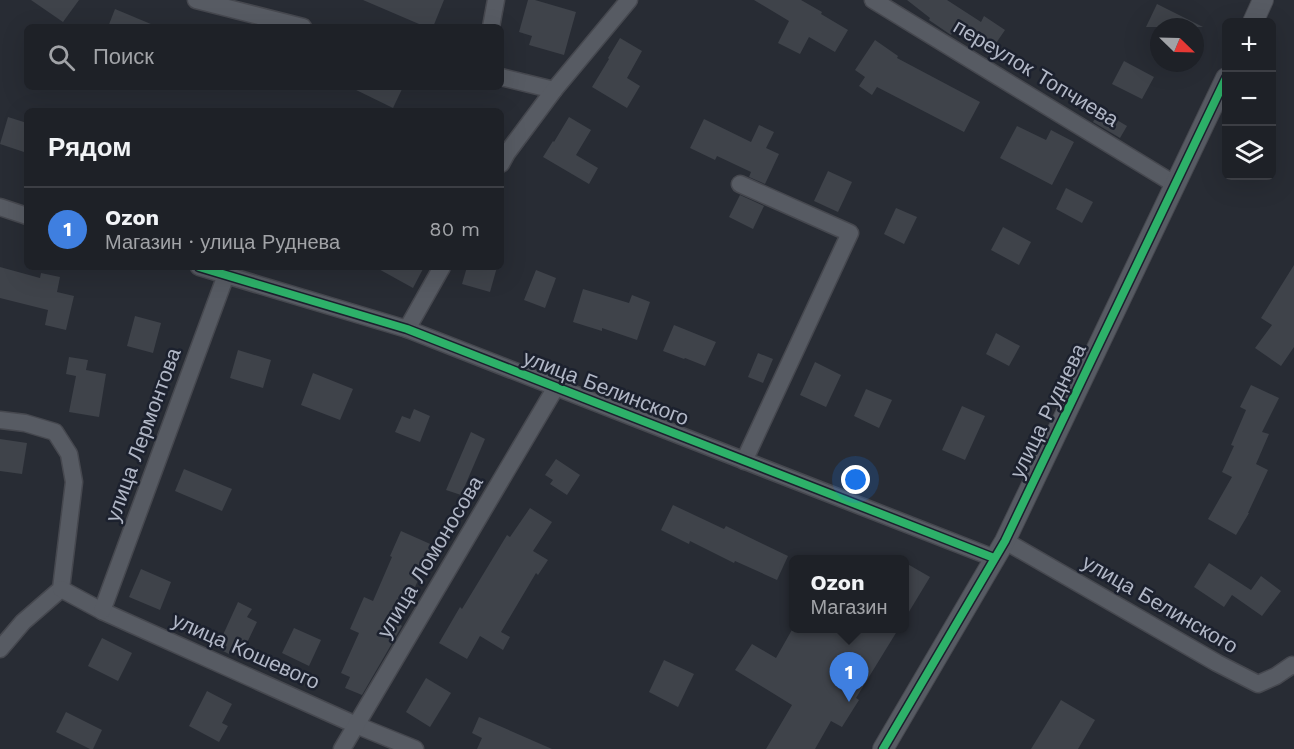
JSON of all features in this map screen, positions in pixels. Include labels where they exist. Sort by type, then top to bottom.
[{"type":"street","points":[[196,0],[291,24]]},
{"type":"street","points":[[492,24],[496,0]]},
{"type":"street","points":[[504,158],[554,90],[629,0]]},
{"type":"street","name":"переулок Топчиева","points":[[873,0],[1176,184]]},
{"type":"street","points":[[1255,18],[1263,0]]},
{"type":"street","points":[[504,78],[554,90]]},
{"type":"street","name":"улица Руднева","points":[[883,749],[1005,541],[1222,88]]},
{"type":"street","points":[[740,184],[850,233],[744,461]]},
{"type":"street","points":[[0,207],[24,215]]},
{"type":"street","name":"улица Белинского","points":[[209,270],[407,329],[994,558]]},
{"type":"street","points":[[407,329],[440,270]]},
{"type":"street","name":"улица Лермонтова","points":[[102,611],[226,275]]},
{"type":"street","name":"улица Ломоносова","points":[[342,749],[556,387]]},
{"type":"street","name":"улица Лермонтова","points":[[0,420],[25,423],[55,432],[69,454],[74,482],[61,589]]},
{"type":"street","name":"улица Белинского","points":[[1005,541],[1217,663],[1258,684],[1294,666]]},
{"type":"street","points":[[0,649],[22,622],[61,589]]},
{"type":"street","name":"улица Кошевого","points":[[61,589],[102,611],[356,725],[415,749]]},
{"type":"building","points":[[31,0],[79,0],[63,22]]},
{"type":"building","points":[[363,0],[444,0],[434,24],[419,24]]},
{"type":"building","points":[[528,0],[576,12],[564,55],[529,45],[532,36],[519,32]]},
{"type":"building","points":[[754,0],[801,0],[848,30],[835,52],[809,37],[800,54],[778,43],[789,21]]},
{"type":"building","points":[[907,0],[947,0],[981,22],[984,16],[1005,30],[990,52],[955,29],[951,35],[929,20],[930,18]]},
{"type":"building","points":[[1157,4],[1185,18],[1150,18]]},
{"type":"building","points":[[115,9],[151,24],[109,24]]},
{"type":"building","points":[[620,38],[642,51],[627,78],[640,86],[627,108],[592,87]]},
{"type":"building","points":[[875,40],[898,56],[897,58],[980,102],[964,132],[877,87],[872,95],[859,86],[865,77],[855,70]]},
{"type":"building","points":[[1124,61],[1154,77],[1142,99],[1112,84]]},
{"type":"building","points":[[356,90],[402,90],[393,108]]},
{"type":"building","points":[[1100,110],[1127,126],[1120,138],[1093,122]]},
{"type":"building","points":[[8,117],[24,122],[24,152],[0,144]]},
{"type":"building","points":[[569,117],[591,130],[576,155],[598,168],[589,184],[543,157]]},
{"type":"building","points":[[704,119],[751,142],[759,125],[774,132],[766,148],[779,154],[765,184],[749,177],[751,172],[717,156],[715,160],[690,148]]},
{"type":"building","points":[[1017,126],[1046,140],[1051,130],[1074,142],[1052,185],[1000,158]]},
{"type":"building","points":[[828,171],[852,182],[838,212],[814,201]]},
{"type":"building","points":[[1066,188],[1093,202],[1082,223],[1056,209]]},
{"type":"building","points":[[740,195],[764,206],[753,229],[729,217]]},
{"type":"building","points":[[896,208],[917,217],[904,244],[884,234]]},
{"type":"building","points":[[1003,227],[1031,242],[1019,265],[991,250]]},
{"type":"building","points":[[1294,265],[1294,347],[1281,366],[1255,348],[1272,325],[1261,318]]},
{"type":"building","points":[[0,267],[40,278],[41,273],[60,277],[57,292],[74,296],[66,330],[45,325],[48,310],[0,298]]},
{"type":"building","points":[[380,270],[422,270],[413,288]]},
{"type":"building","points":[[466,270],[496,270],[490,292],[462,284]]},
{"type":"building","points":[[536,270],[556,278],[545,308],[524,300]]},
{"type":"building","points":[[583,289],[629,303],[632,295],[650,302],[637,340],[602,328],[602,331],[573,322]]},
{"type":"building","points":[[135,316],[161,323],[153,353],[127,346]]},
{"type":"building","points":[[674,325],[716,342],[705,366],[663,351]]},
{"type":"building","points":[[996,333],[1020,346],[1009,366],[986,354]]},
{"type":"building","points":[[238,350],[271,360],[263,388],[230,378]]},
{"type":"building","points":[[758,353],[773,359],[763,383],[748,377]]},
{"type":"building","points":[[69,357],[88,360],[86,370],[106,374],[99,417],[69,412],[76,376],[66,374]]},
{"type":"building","points":[[815,362],[841,375],[826,407],[800,395]]},
{"type":"building","points":[[313,373],[353,389],[340,420],[301,405]]},
{"type":"building","points":[[1251,385],[1279,398],[1262,432],[1269,434],[1256,464],[1268,470],[1249,513],[1236,535],[1208,519],[1232,477],[1222,472],[1234,446],[1231,445],[1246,410],[1240,407]]},
{"type":"building","points":[[866,389],[892,400],[879,428],[854,416]]},
{"type":"building","points":[[962,406],[985,416],[965,460],[942,450]]},
{"type":"building","points":[[414,409],[430,416],[420,442],[395,432],[402,416],[410,419]]},
{"type":"building","points":[[471,432],[485,439],[461,495],[446,490]]},
{"type":"building","points":[[0,439],[27,443],[22,474],[0,471]]},
{"type":"building","points":[[556,459],[580,475],[567,495],[550,484],[553,480],[545,475]]},
{"type":"building","points":[[184,469],[232,489],[222,511],[175,491]]},
{"type":"building","points":[[673,505],[724,529],[726,526],[788,556],[777,580],[661,530]]},
{"type":"building","points":[[530,508],[552,522],[533,551],[548,560],[538,575],[536,573],[501,632],[510,637],[503,650],[480,636],[467,659],[439,643],[507,535],[510,537]]},
{"type":"building","points":[[401,531],[437,547],[426,572],[422,571],[399,624],[402,626],[362,695],[345,688],[350,677],[341,673],[359,633],[350,629],[364,597],[373,601]]},
{"type":"building","points":[[1209,563],[1251,590],[1261,576],[1281,591],[1262,616],[1232,595],[1224,607],[1194,587]]},
{"type":"building","points":[[909,565],[930,577],[909,612]]},
{"type":"building","points":[[141,569],[171,582],[160,610],[129,597]]},
{"type":"building","points":[[238,602],[252,609],[247,617],[257,622],[245,647],[235,642],[229,654],[217,648]]},
{"type":"building","points":[[294,628],[321,640],[309,666],[282,653]]},
{"type":"building","points":[[790,633],[896,633],[856,698],[859,700],[842,727],[831,721],[815,749],[766,749],[792,705],[735,670],[752,644],[776,658]]},
{"type":"building","points":[[102,638],[132,653],[118,681],[88,666]]},
{"type":"building","points":[[664,660],[694,674],[678,707],[649,692]]},
{"type":"building","points":[[426,678],[451,693],[430,727],[406,712]]},
{"type":"building","points":[[207,691],[232,704],[222,723],[228,726],[219,742],[189,726]]},
{"type":"building","points":[[1061,700],[1095,720],[1078,749],[1031,749]]},
{"type":"building","points":[[66,712],[102,730],[93,749],[56,732]]},
{"type":"building","points":[[479,717],[552,749],[477,749],[482,738],[472,733]]},
{"type":"cycle path","points":[[883,749],[1005,541],[1222,86]]},
{"type":"cycle path","points":[[209,270],[407,329],[994,558]]},
{"type":"place","name":"Ozon","points":[[849,702]]}]
